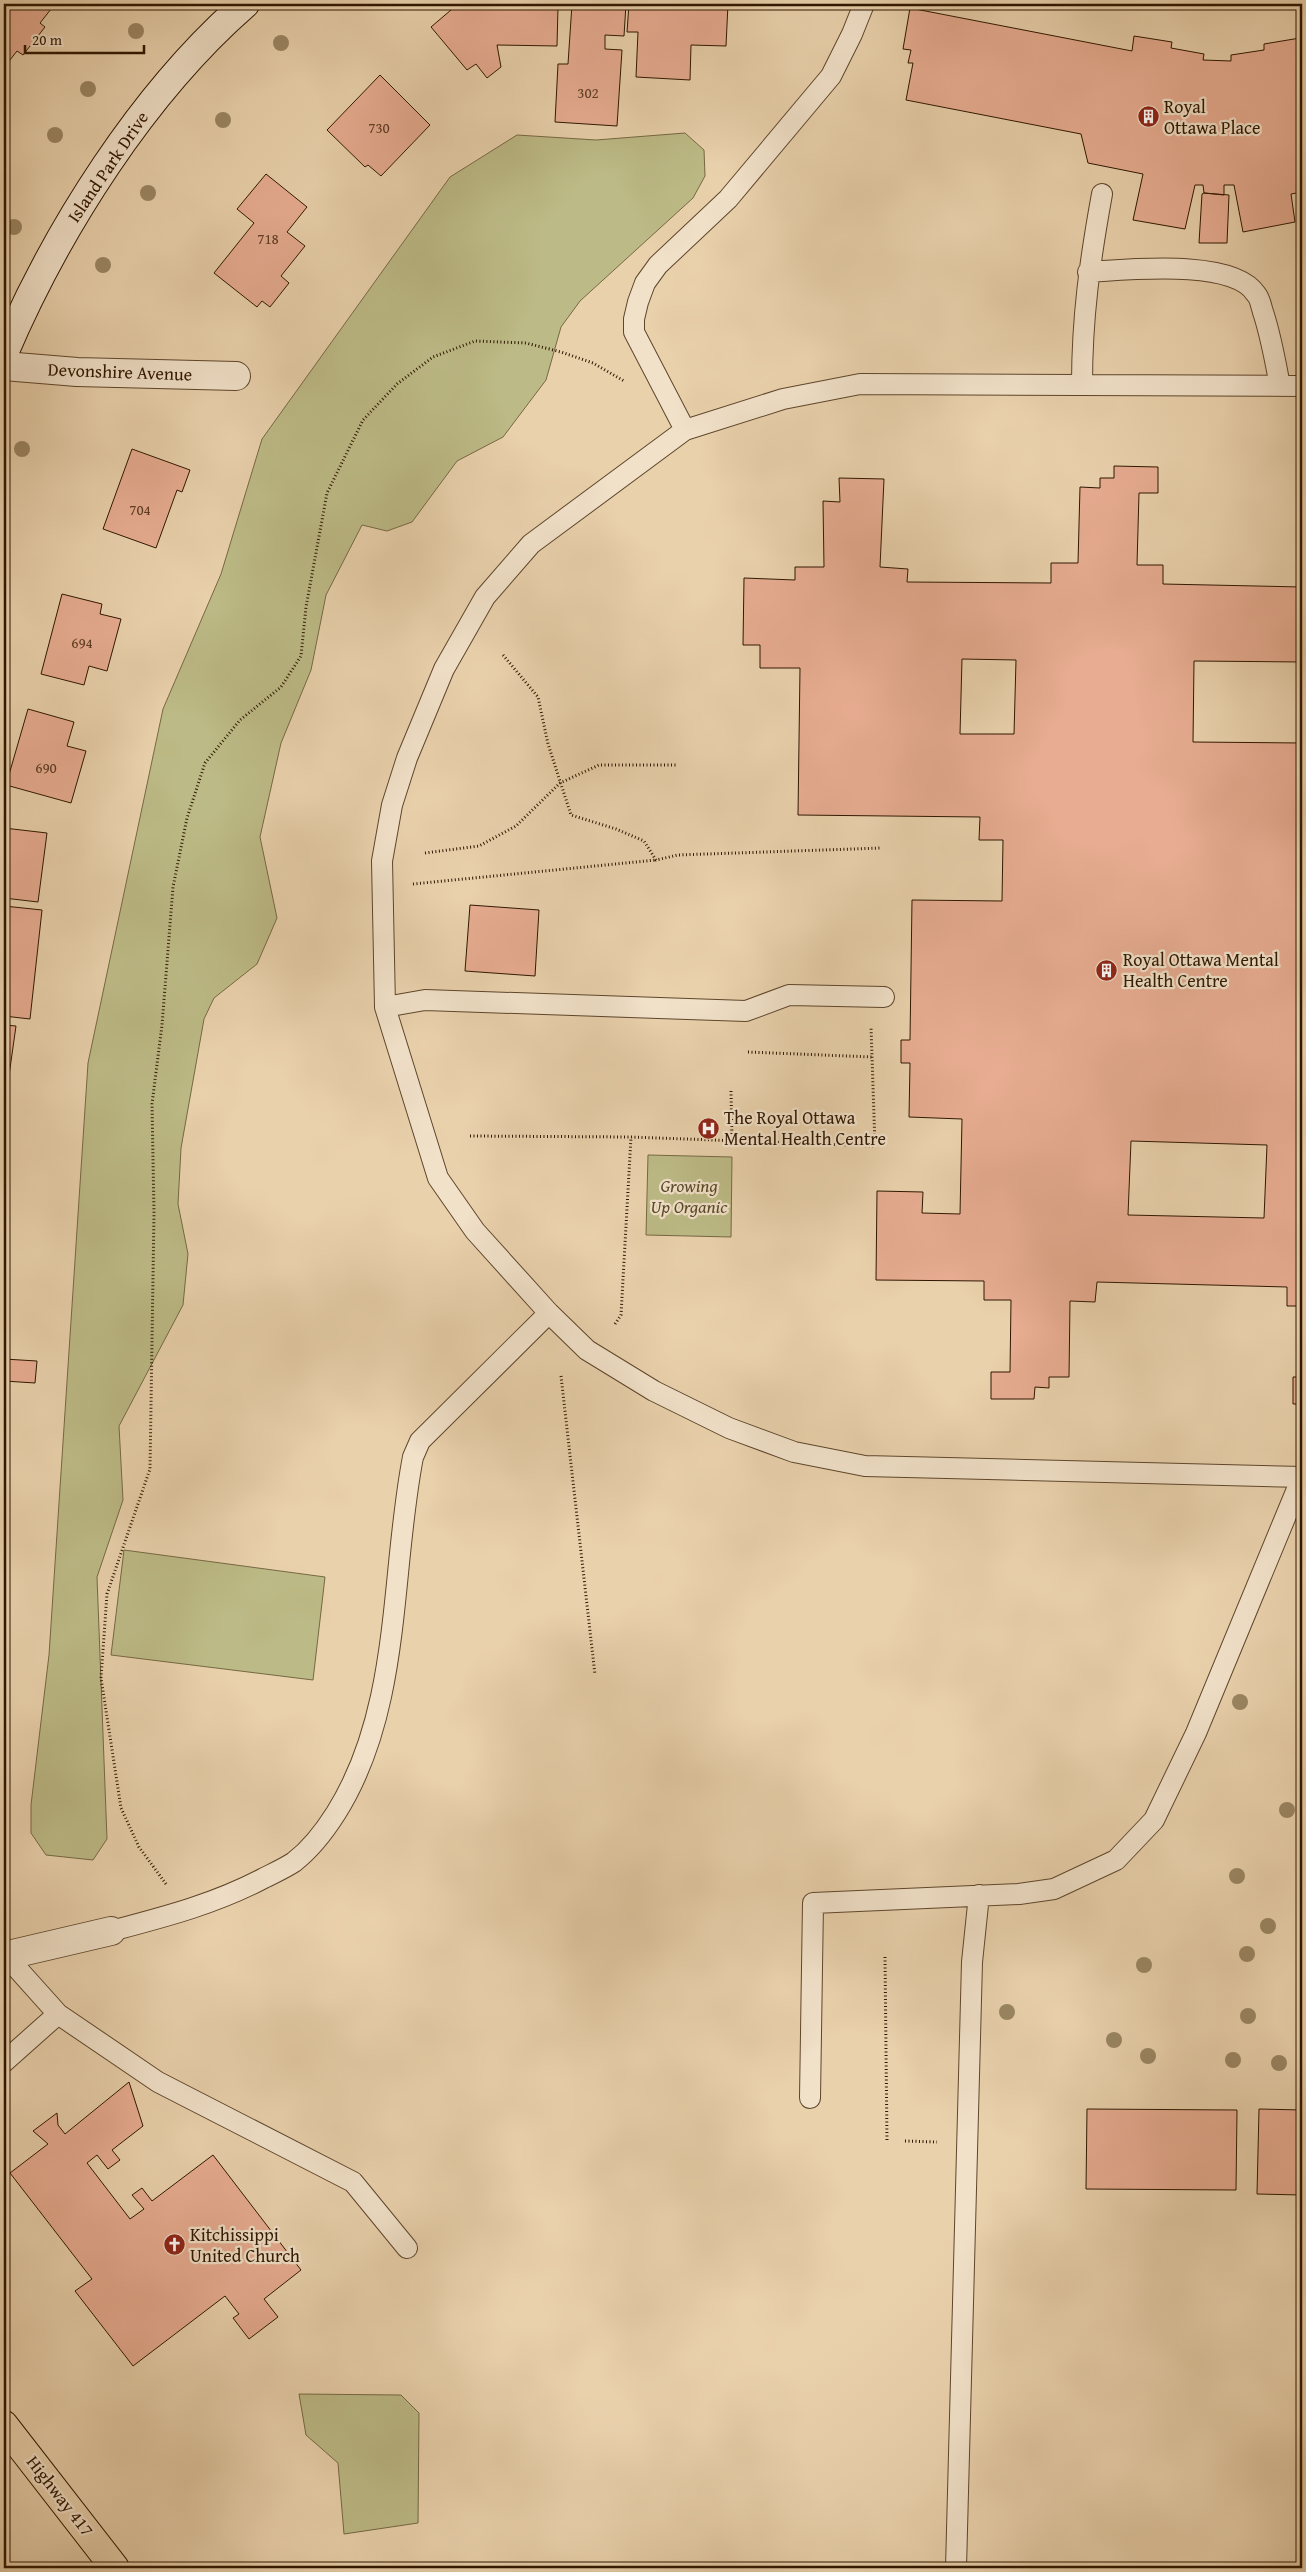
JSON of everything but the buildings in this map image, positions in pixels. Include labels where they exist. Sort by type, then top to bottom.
[{"type":"highway","name":"Highway 417","points":[[4,2425],[115,2568]]},
{"type":"main road","name":"Island Park Drive","points":[[4,353],[33,289],[56,246],[104,170],[174,76],[245,4]]},
{"type":"main road","name":"Devonshire Avenue","points":[[4,366],[77,372],[236,376]]},
{"type":"main road","points":[[5,1956],[111,1931]]},
{"type":"lane","points":[[685,430],[634,332],[636,310],[645,284],[658,265],[728,199],[831,76],[852,34],[864,4]]},
{"type":"lane","points":[[1082,384],[1082,335],[1088,272],[1102,194]]},
{"type":"lane","points":[[1088,272],[1198,269],[1228,275],[1242,282],[1256,293],[1272,339],[1280,386]]},
{"type":"lane","points":[[810,2098],[813,1903],[1019,1894],[1058,1888],[1116,1860],[1154,1820],[1196,1734],[1302,1478],[865,1466],[794,1452],[729,1428],[654,1391],[587,1350],[549,1314],[475,1231],[438,1178],[385,1007],[382,861],[392,805],[407,758],[444,669],[485,598],[532,544],[685,430],[783,400],[860,384],[1302,386]]},
{"type":"lane","points":[[385,1007],[425,1000],[746,1011],[789,995],[876,997]]},
{"type":"lane","points":[[111,1931],[186,1911],[236,1892],[294,1862],[319,1839],[348,1793],[367,1749],[380,1702],[413,1457],[420,1441],[549,1314]]},
{"type":"lane","points":[[956,2568],[972,1962],[980,1895]]},
{"type":"lane","points":[[5,1956],[58,2014],[158,2082],[353,2182],[407,2248]]},
{"type":"lane","points":[[4,2062],[58,2014]]},
{"type":"path","points":[[186,1911],[139,1847],[121,1808],[101,1678],[107,1594],[150,1469],[154,1213],[152,1104],[162,1025],[173,887],[187,818],[205,763],[240,720],[281,687],[301,656],[306,607],[327,493],[363,420],[396,384],[433,357],[475,341],[526,343],[593,363],[641,390],[668,398]]},
{"type":"path","points":[[504,655],[538,697],[548,744],[571,815],[616,829],[644,841],[656,860]]},
{"type":"path","points":[[425,854],[479,846],[516,826],[544,801],[560,783],[599,765],[676,765]]},
{"type":"path","points":[[383,889],[424,882],[656,860],[678,856],[881,848]]},
{"type":"path","points":[[470,1136],[631,1137],[875,1146],[872,1056],[876,997]]},
{"type":"path","points":[[748,1052],[872,1056]]},
{"type":"path","points":[[731,1092],[732,1140]]},
{"type":"path","points":[[615,1324],[621,1315],[631,1137]]},
{"type":"path","points":[[561,1376],[595,1675]]},
{"type":"path","points":[[885,1957],[887,2141]]},
{"type":"path","points":[[905,2141],[942,2142]]},
{"type":"green space","points":[[685,133],[704,150],[705,176],[693,198],[580,301],[561,327],[546,380],[503,437],[457,461],[412,522],[387,531],[362,525],[326,595],[311,670],[281,743],[260,837],[277,918],[257,964],[214,998],[204,1019],[181,1148],[178,1204],[188,1254],[183,1305],[119,1426],[123,1500],[97,1577],[107,1839],[93,1860],[46,1855],[31,1833],[31,1805],[49,1655],[88,1063],[163,709],[221,574],[262,439],[450,177],[517,135],[596,140]]},
{"type":"green space","name":"Growing Up Organic","points":[[648,1155],[732,1157],[731,1237],[646,1235]]},
{"type":"green space","points":[[124,1550],[325,1577],[313,1680],[111,1655]]},
{"type":"green space","points":[[299,2394],[401,2395],[419,2413],[418,2523],[344,2534],[338,2463],[306,2435]]},
{"type":"place","name":"Royal Ottawa Place","points":[[1148,117]]},
{"type":"place","name":"Royal Ottawa Mental Health Centre","points":[[1107,970]]},
{"type":"place","name":"The Royal Ottawa Mental Health Centre","points":[[708,1128]]},
{"type":"place","name":"Kitchissippi United Church","points":[[174,2245]]}]
